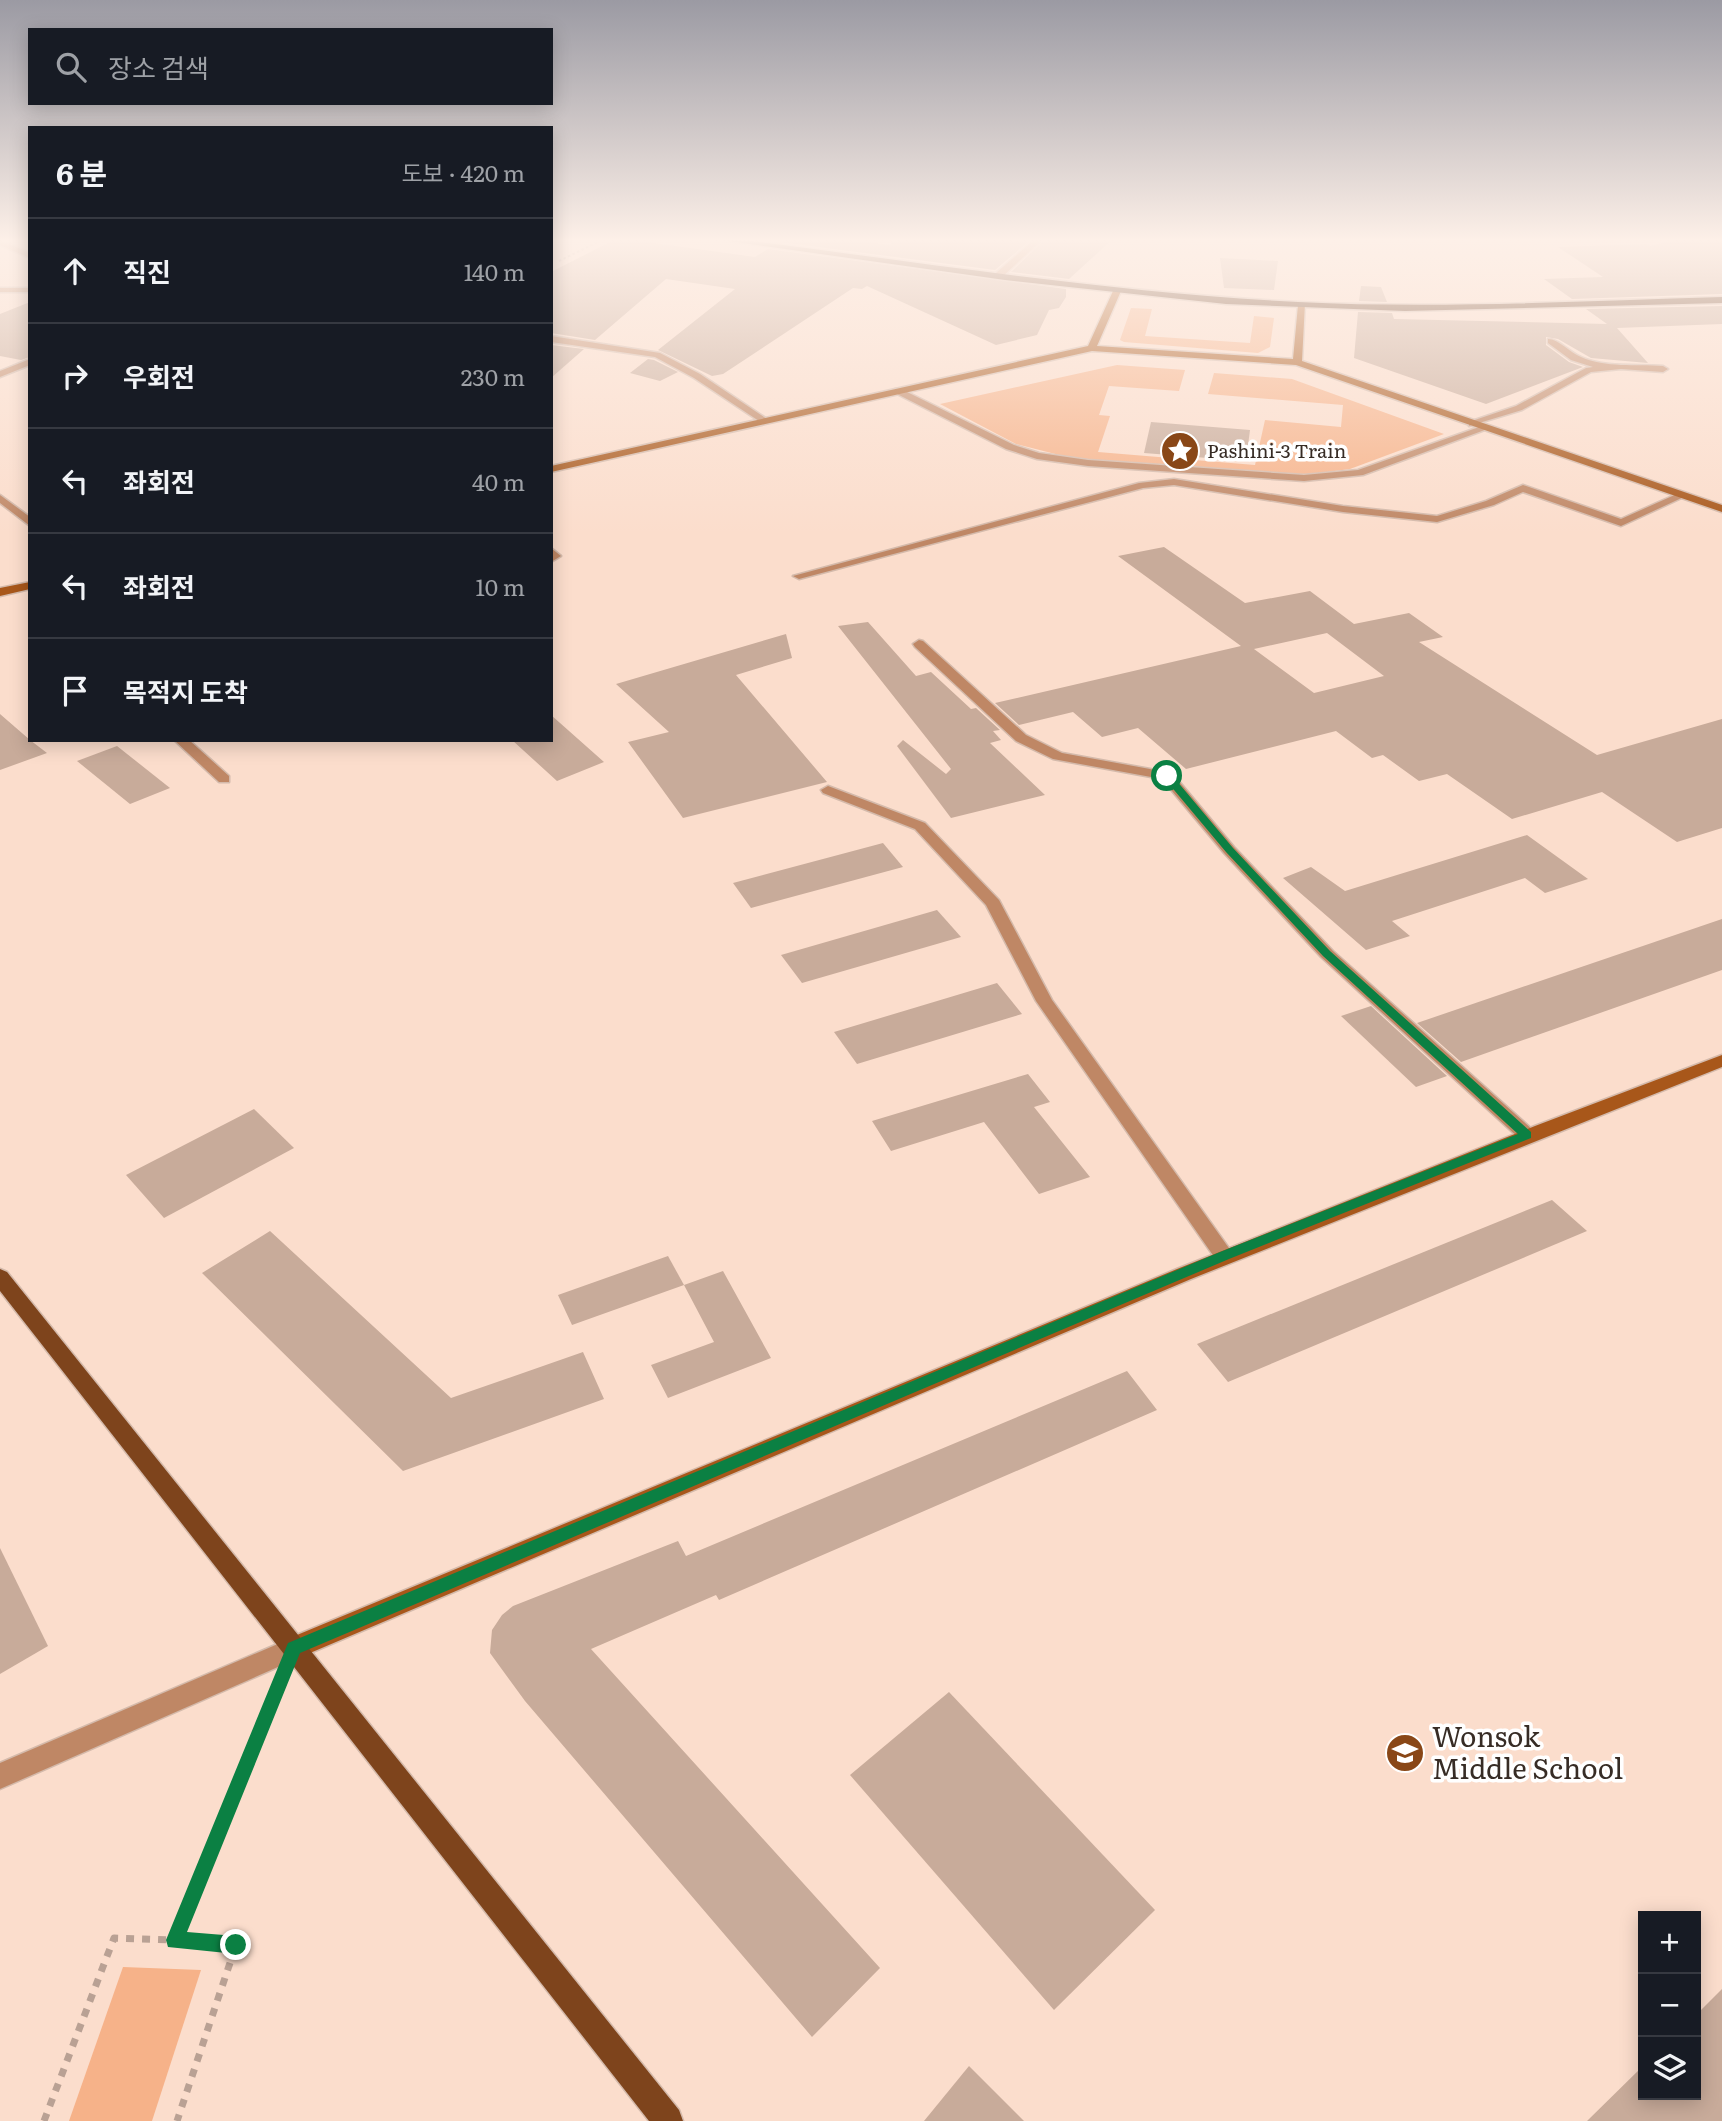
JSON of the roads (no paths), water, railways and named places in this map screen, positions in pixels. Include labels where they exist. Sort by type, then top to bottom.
[{"type":"main road","points":[[1092,348],[1097,337]]},
{"type":"main road","points":[[1297,362],[1299,337]]},
{"type":"main road","points":[[553,469],[1092,348],[1297,362],[1722,509]]},
{"type":"main road","points":[[0,592],[28,586]]},
{"type":"main road","points":[[294,1648],[1224,1255],[1722,1061]]},
{"type":"main road","points":[[0,1277],[668,2121]]},
{"type":"street","points":[[553,339],[657,355],[697,376],[765,421]]},
{"type":"street","points":[[1551,341],[1564,353],[1581,362],[1602,366],[1663,369]]},
{"type":"street","points":[[0,374],[28,363]]},
{"type":"street","points":[[1472,424],[1519,408],[1589,370],[1602,366]]},
{"type":"street","points":[[898,391],[1010,447],[1037,456],[1088,463],[1304,478],[1359,473],[1485,428]]},
{"type":"street","points":[[799,576],[1143,485],[1174,482],[1343,509],[1437,519],[1490,503],[1523,488],[1620,523],[1683,495]]},
{"type":"street","points":[[0,498],[28,521]]},
{"type":"street","points":[[919,644],[1021,738],[1058,756],[1167,776],[1229,850],[1326,954],[1527,1135]]},
{"type":"street","points":[[183,742],[223,779]]},
{"type":"street","points":[[828,790],[920,826],[993,903],[1044,1001],[1224,1255]]},
{"type":"street","points":[[0,1776],[294,1648]]},
{"type":"place","name":"Pashini-3 Train","points":[[1180,451]]},
{"type":"place","name":"Wonsok Middle School","points":[[1405,1753]]}]
